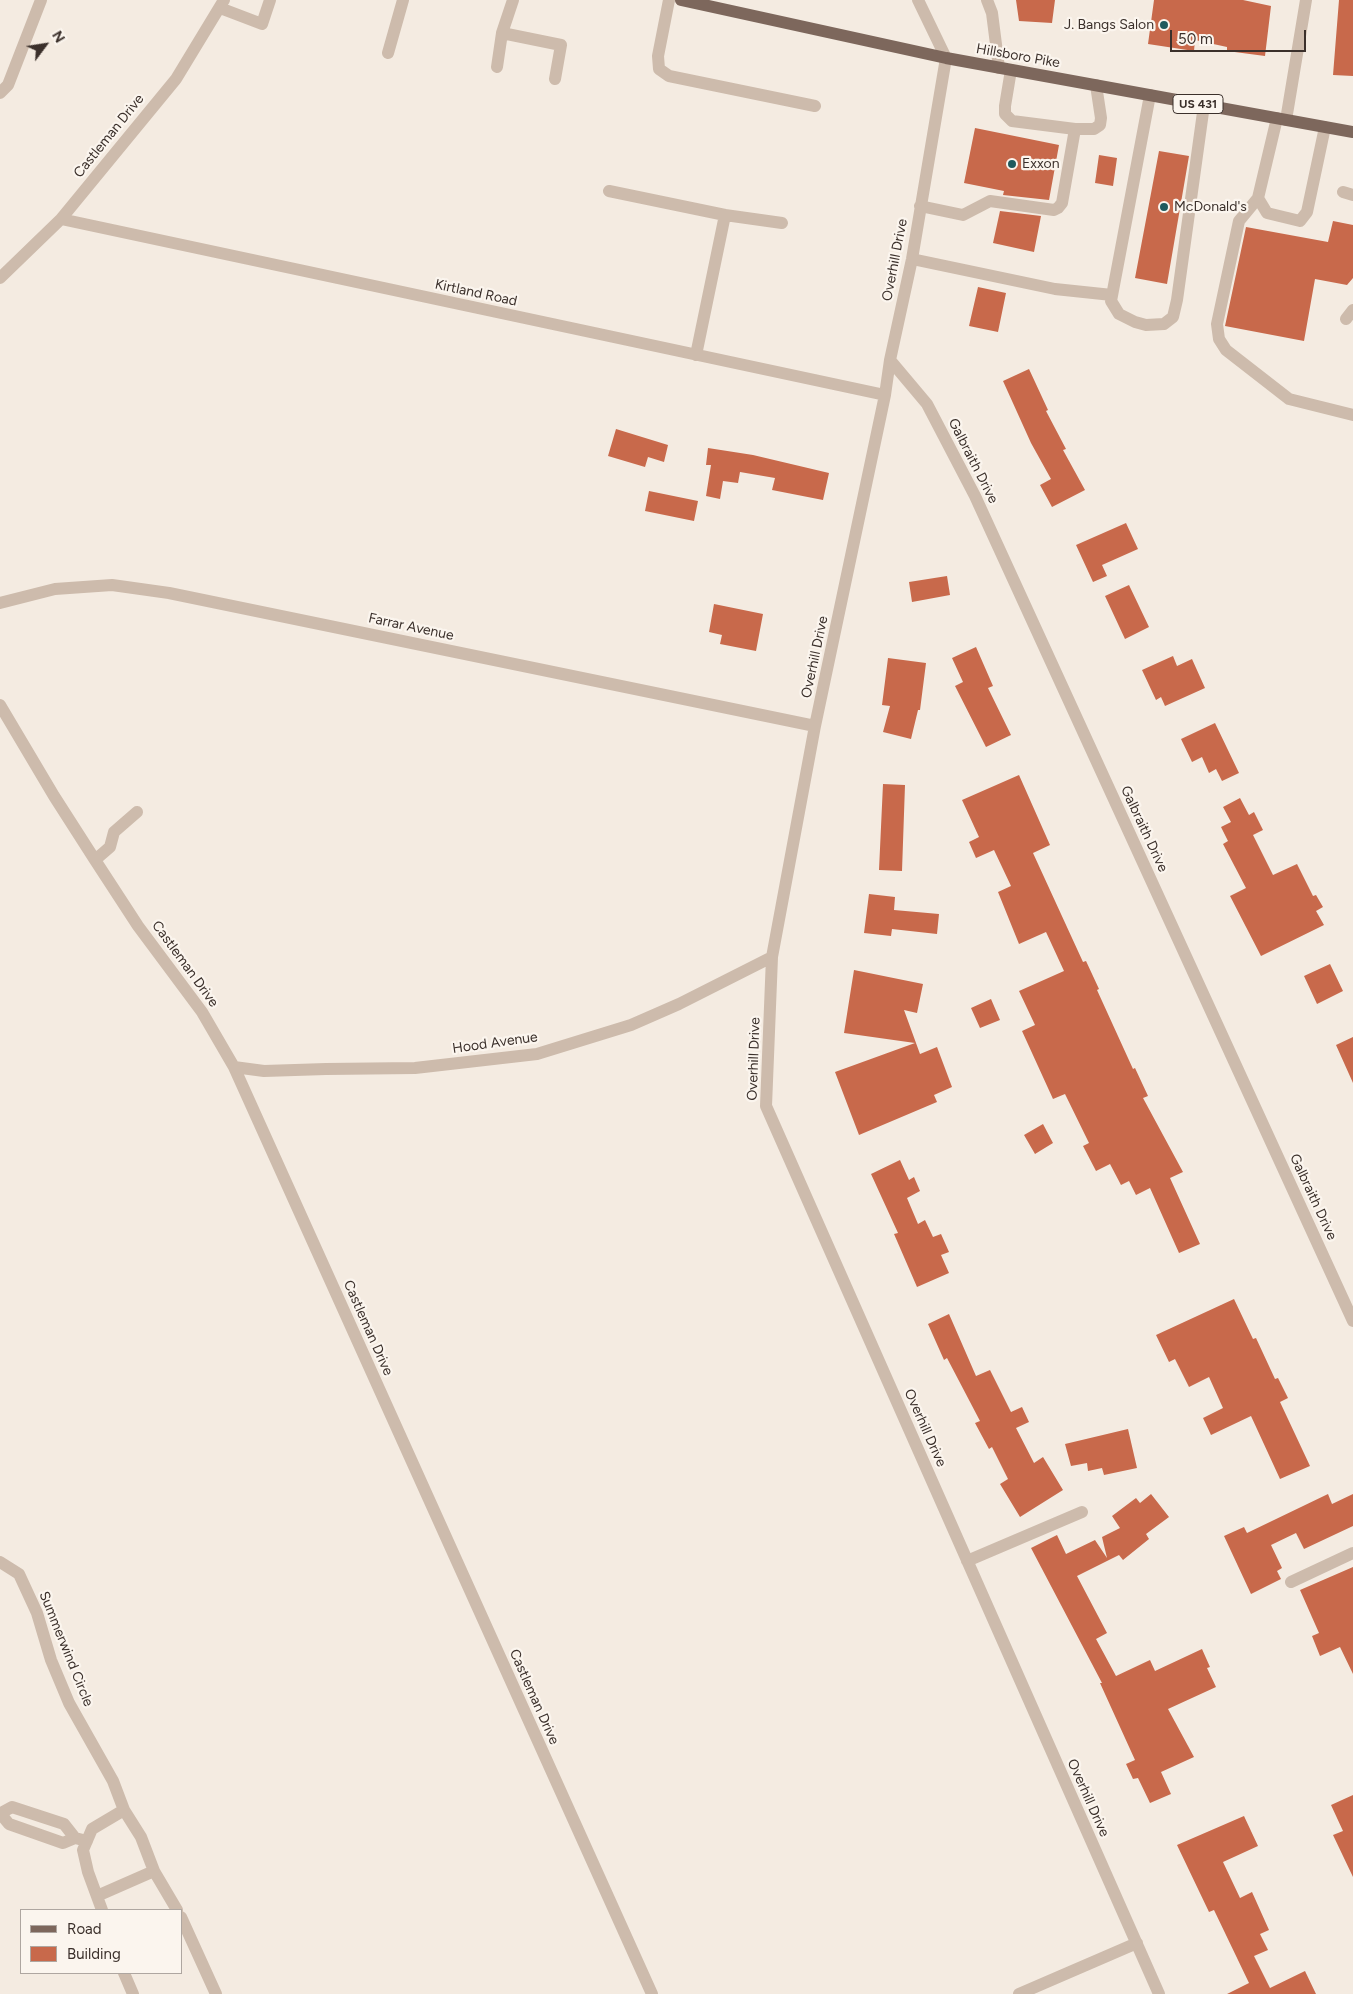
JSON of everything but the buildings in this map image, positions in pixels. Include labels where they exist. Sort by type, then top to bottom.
[{"type":"main road","name":"Hillsboro Pike","points":[[681,0],[711,3],[946,58],[1353,132]]},
{"type":"street","points":[[0,93],[8,85],[41,0]]},
{"type":"street","points":[[222,4],[262,24],[270,0]]},
{"type":"street","points":[[388,53],[403,0]]},
{"type":"street","points":[[497,68],[502,33],[513,0]]},
{"type":"street","points":[[669,0],[658,56],[660,70],[669,76],[815,106]]},
{"type":"street","points":[[918,0],[946,58]]},
{"type":"street","points":[[987,0],[992,13],[1005,69],[1005,114],[1012,121],[1075,129],[1094,129],[1100,125],[1101,118],[1096,85]]},
{"type":"street","points":[[1306,0],[1281,119],[1266,162],[1258,198],[1238,221],[1217,324],[1219,339],[1226,350],[1290,399],[1353,415]]},
{"type":"street","name":"Castleman Drive","points":[[0,278],[61,219],[176,78],[222,4]]},
{"type":"street","points":[[502,33],[560,45],[555,80]]},
{"type":"street","name":"Overhill Drive","points":[[946,58],[912,259],[815,726],[772,957],[766,1106],[1159,1994]]},
{"type":"street","points":[[1150,95],[1111,301],[1119,314],[1146,325],[1164,324],[1173,317],[1204,105]]},
{"type":"street","points":[[1258,198],[1267,214],[1300,220],[1307,212],[1325,127]]},
{"type":"street","points":[[920,206],[963,215],[990,201],[1054,210],[1062,202],[1075,129]]},
{"type":"street","points":[[609,190],[725,215],[782,223]]},
{"type":"street","points":[[696,355],[725,215]]},
{"type":"street","name":"Kirtland Road","points":[[61,219],[885,395]]},
{"type":"street","points":[[912,259],[1055,289],[1112,295]]},
{"type":"street","name":"Galbraith Drive","points":[[890,360],[927,404],[975,496],[1353,1321]]},
{"type":"street","name":"Farrar Avenue","points":[[0,603],[55,589],[112,585],[170,593],[815,726]]},
{"type":"street","name":"Castleman Drive","points":[[0,705],[54,796],[95,860],[138,926],[202,1012],[234,1067],[652,1994]]},
{"type":"street","points":[[95,860],[110,847],[114,832],[137,812]]},
{"type":"street","name":"Hood Avenue","points":[[234,1067],[264,1071],[326,1068],[415,1068],[537,1054],[631,1025],[680,1004],[772,957]]},
{"type":"street","points":[[967,1561],[1082,1512]]},
{"type":"street","points":[[1291,1582],[1353,1553]]},
{"type":"street","name":"Summerwind Circle","points":[[0,1562],[19,1574],[37,1613],[51,1660],[69,1703],[113,1781],[124,1810],[142,1837],[154,1871],[176,1909]]},
{"type":"street","points":[[102,1909],[88,1872],[81,1839],[64,1824],[12,1807],[0,1813],[9,1824],[64,1843],[81,1839],[92,1829],[124,1810]]},
{"type":"street","points":[[97,1896],[154,1871]]},
{"type":"street","points":[[182,1919],[216,1994]]},
{"type":"street","points":[[1019,1994],[1136,1943]]},
{"type":"street","points":[[124,1974],[133,1994]]},
{"type":"place","name":"J. Bangs Salon","points":[[1164,25]]},
{"type":"place","name":"Exxon","points":[[1012,164]]},
{"type":"place","name":"McDonald's","points":[[1164,207]]}]
